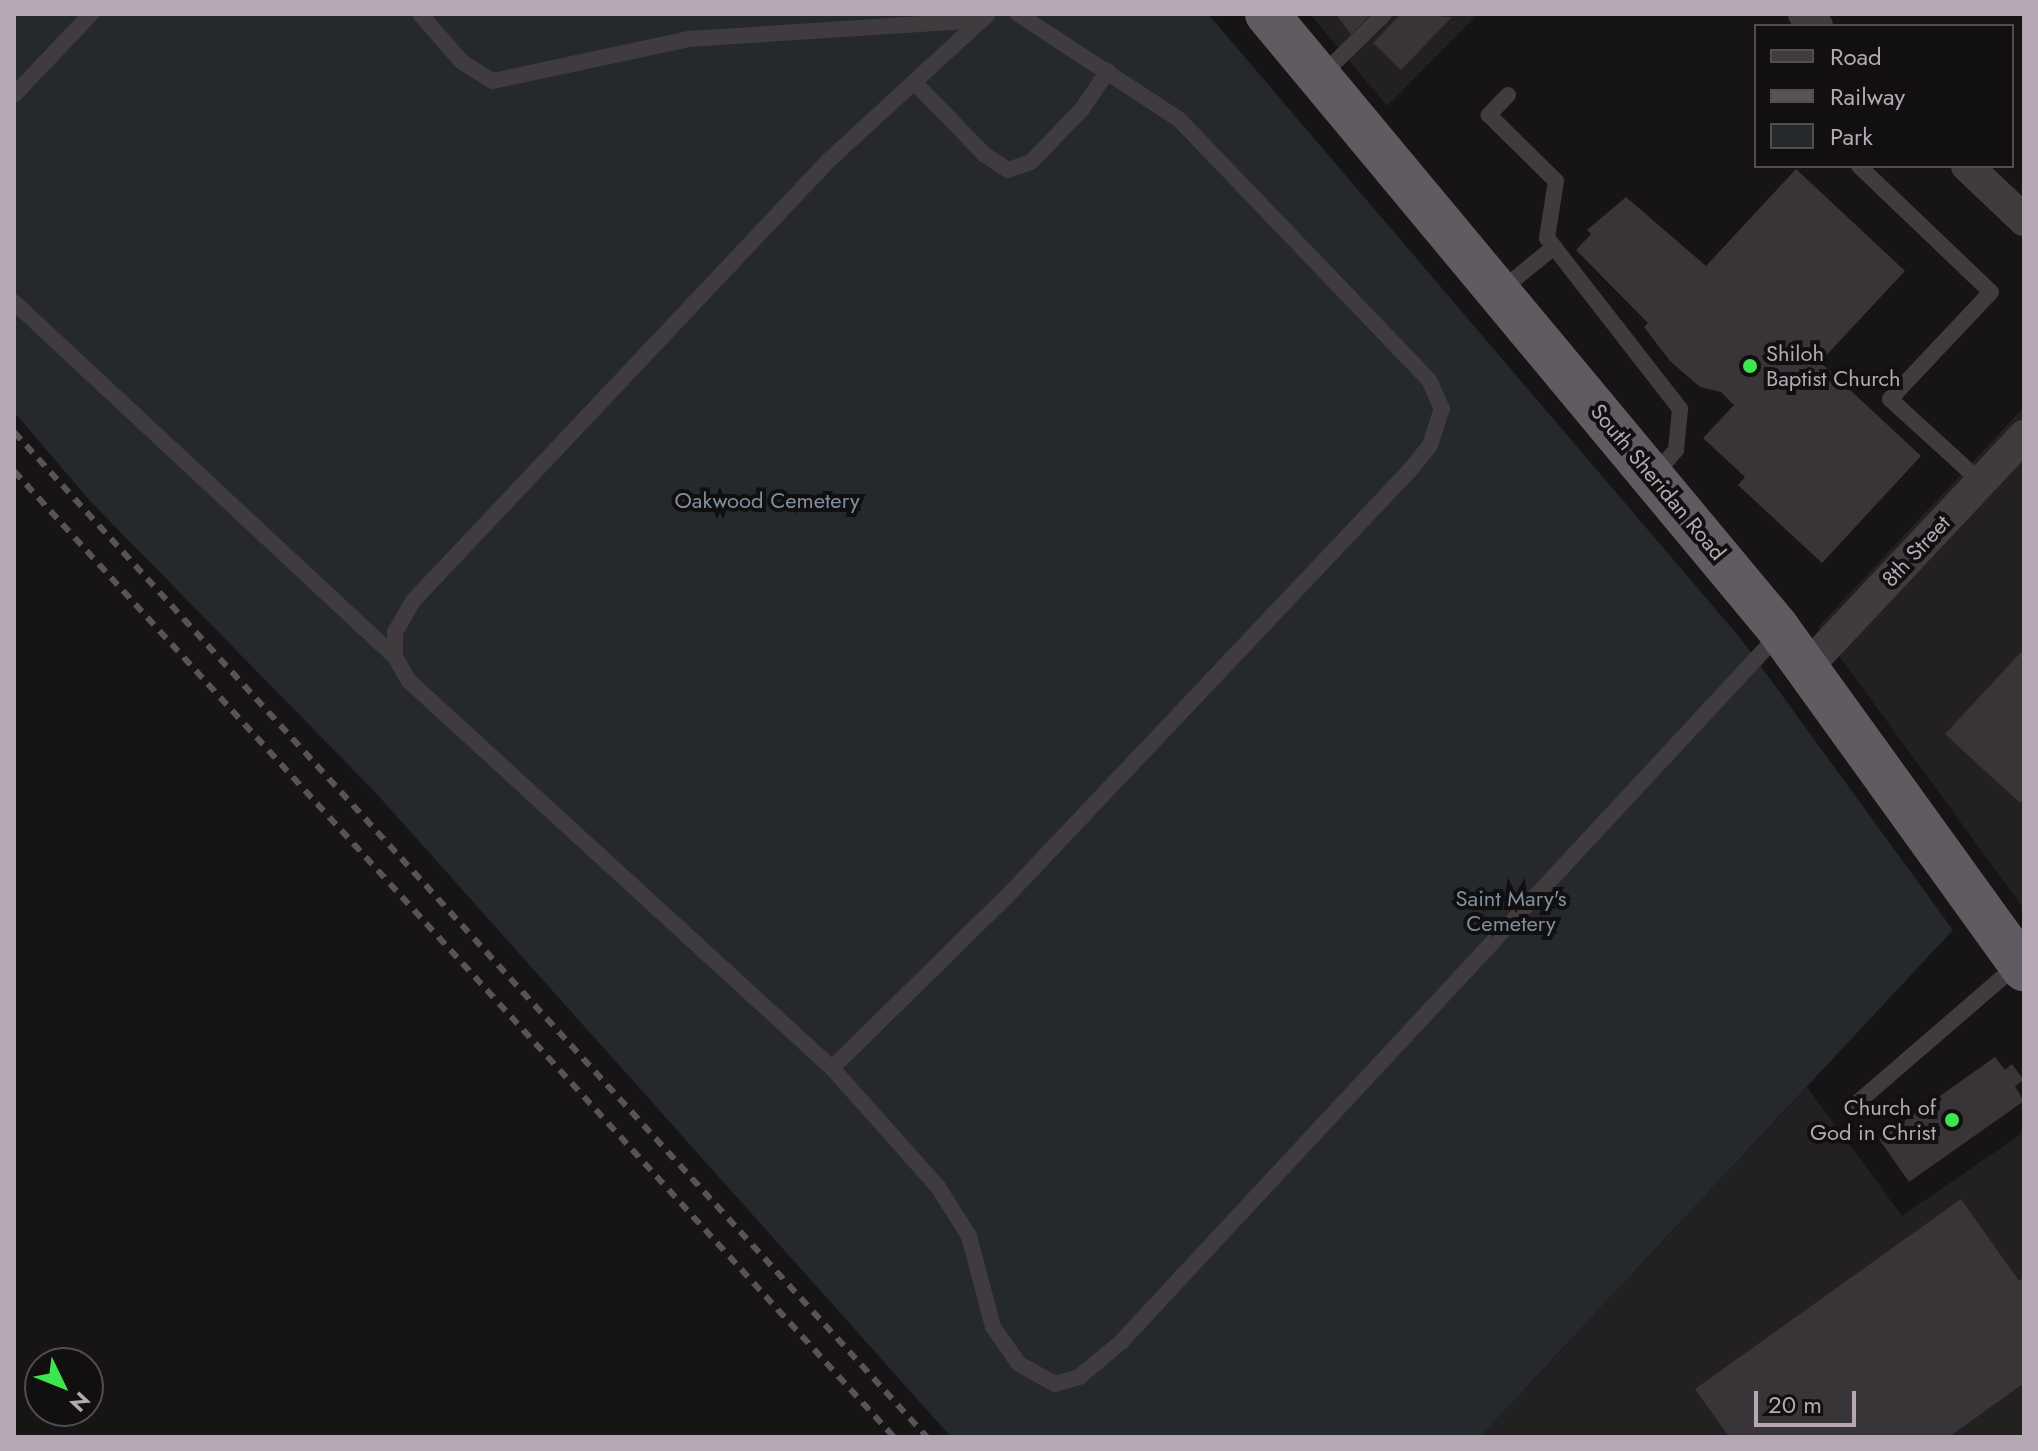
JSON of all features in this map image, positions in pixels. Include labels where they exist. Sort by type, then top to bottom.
[{"type":"highway","name":"South Sheridan Road","points":[[1267,14],[1654,475],[1808,666],[2022,966]]},
{"type":"street","points":[[1969,168],[2024,220]]},
{"type":"street","name":"8th Street","points":[[1808,666],[2024,436]]},
{"type":"lane","points":[[14,95],[91,14]]},
{"type":"lane","points":[[420,14],[462,62],[493,81],[689,39],[985,17]]},
{"type":"lane","points":[[876,14],[895,26]]},
{"type":"lane","points":[[832,1068],[1097,802],[1410,470],[1438,426],[1439,394],[1429,380],[1180,120],[1018,14]]},
{"type":"lane","points":[[1320,77],[1384,14]]},
{"type":"lane","points":[[395,657],[395,632],[413,601],[829,160],[916,84],[985,17]]},
{"type":"lane","points":[[916,84],[985,155],[1008,170],[1031,162],[1071,121],[1108,71]]},
{"type":"lane","points":[[1508,95],[1489,115],[1556,181],[1547,238],[1680,409],[1676,450],[1654,475]]},
{"type":"lane","points":[[1861,168],[1991,292],[1890,399],[1981,482]]},
{"type":"lane","points":[[1499,292],[1554,247]]},
{"type":"lane","points":[[14,302],[395,657],[409,681],[832,1068],[956,1213],[969,1236],[986,1307],[1005,1349],[1038,1378],[1055,1384],[1079,1377],[1121,1342],[1781,632]]},
{"type":"lane","points":[[1857,1103],[2022,966]]},
{"type":"shaded area","points":[[1310,14],[1478,14],[1387,106]]},
{"type":"shaded area","points":[[2024,407],[2024,909],[1818,627]]},
{"type":"shaded area","points":[[1807,1087],[1902,1216],[2024,1132],[2024,1437],[1480,1437]]},
{"type":"green space","name":"Oakwood Cemetery","points":[[14,14],[1208,14],[1741,639],[1953,930],[1480,1437],[951,1437],[375,792],[90,501],[14,412]]},
{"type":"building","points":[[1336,14],[1371,14],[1351,35]]},
{"type":"building","points":[[1401,14],[1452,17],[1401,70],[1373,43]]},
{"type":"building","name":"Shiloh Baptist Church","points":[[1796,169],[1905,271],[1820,362],[1921,456],[1822,563],[1738,485],[1745,477],[1703,438],[1734,405],[1721,392],[1700,387],[1670,361],[1644,327],[1648,323],[1576,250],[1591,234],[1587,230],[1626,197],[1706,266]]},
{"type":"building","points":[[2024,649],[2024,799],[2020,803],[1945,734]]},
{"type":"building","name":"Church of God in Christ","points":[[1995,1057],[2005,1070],[2012,1064],[2024,1080],[2015,1086],[2024,1101],[1909,1182],[1879,1139]]},
{"type":"building","points":[[1961,1199],[2019,1281],[2024,1278],[2024,1383],[1949,1437],[1729,1437],[1695,1389]]},
{"type":"railway","points":[[14,432],[927,1437]]},
{"type":"railway","points":[[14,471],[894,1437]]},
{"type":"place","name":"Shiloh Baptist Church","points":[[1750,366]]},
{"type":"place","name":"Church of God in Christ","points":[[1952,1120]]},
{"type":"park label","name":"Saint Mary's Cemetery","points":[[1511,910]]}]
